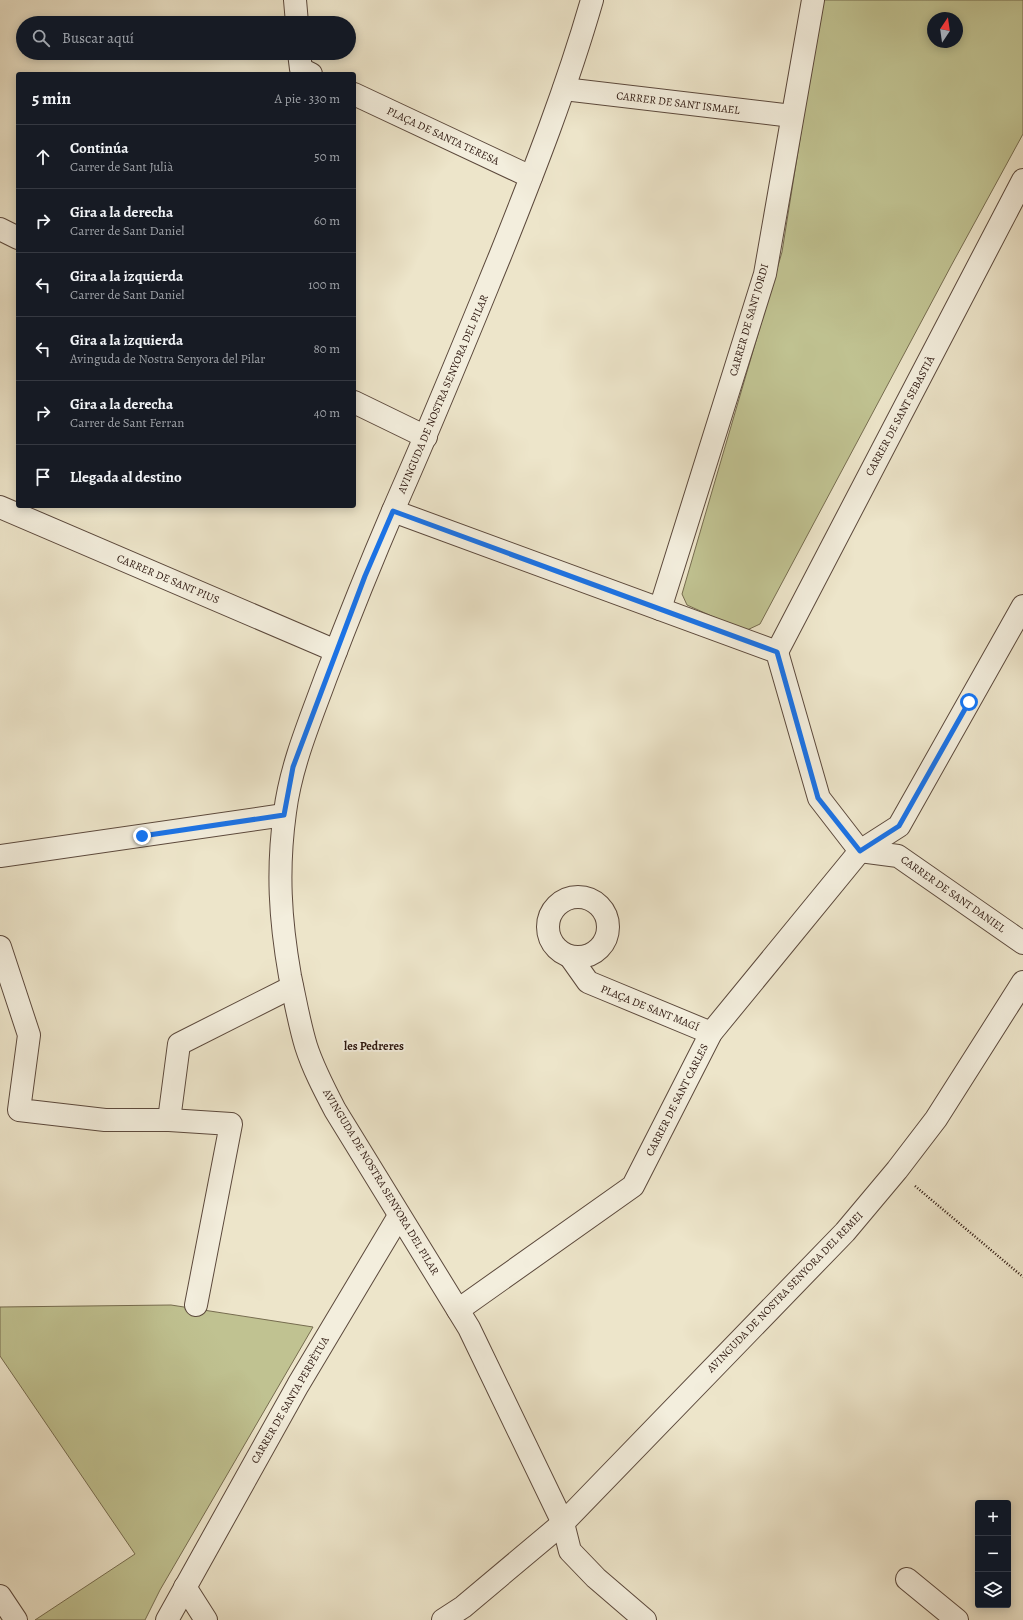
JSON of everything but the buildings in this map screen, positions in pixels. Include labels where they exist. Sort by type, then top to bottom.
[{"type":"street","points":[[295,0],[296,16]]},
{"type":"street","name":"AVINGUDA DE NOSTRA SENYORA DEL PILAR","points":[[592,0],[564,89],[531,177],[426,437],[365,576],[293,767],[284,815],[280,858],[280,910],[292,987],[306,1046],[335,1110],[469,1328],[563,1523],[570,1551],[596,1578],[645,1620]]},
{"type":"street","name":"CARRER DE SANT JORDI","points":[[660,609],[765,274],[813,0]]},
{"type":"street","points":[[300,60],[301,69],[307,72]]},
{"type":"street","name":"CARRER DE SANT ISMAEL","points":[[564,89],[792,116]]},
{"type":"street","name":"PLAÇA DE SANTA TERESA","points":[[356,95],[531,177]]},
{"type":"street","name":"CARRER DE SANT SEBASTIÀ","points":[[777,652],[1023,180]]},
{"type":"street","points":[[0,229],[16,237]]},
{"type":"street","points":[[356,403],[426,437]]},
{"type":"street","name":"CARRER DE SANT PIUS","points":[[0,507],[336,651]]},
{"type":"street","points":[[393,511],[777,652],[818,798],[860,851]]},
{"type":"street","name":"CARRER DE SANT CARLES","points":[[458,1310],[633,1186],[711,1033],[860,851],[899,826],[1023,606]]},
{"type":"street","points":[[0,856],[284,815]]},
{"type":"street","name":"CARRER DE SANT DANIEL","points":[[860,851],[898,856],[1023,943]]},
{"type":"street","points":[[0,947],[28,1035],[19,1110],[105,1120],[169,1120],[231,1124],[196,1304]]},
{"type":"street","name":"PLAÇA DE SANT MAGÍ","points":[[581,956],[588,982],[711,1033]]},
{"type":"street","name":"AVINGUDA DE NOSTRA SENYORA DEL REMEI","points":[[444,1620],[463,1607],[563,1523],[845,1232],[897,1170],[936,1119],[1023,982]]},
{"type":"street","points":[[169,1120],[179,1044],[292,987]]},
{"type":"street","name":"CARRER DE SANTA PERPÈTUA","points":[[167,1620],[298,1385],[399,1216]]},
{"type":"street","points":[[907,1579],[957,1620]]},
{"type":"street","points":[[185,1586],[206,1620]]},
{"type":"street","points":[[0,1596],[16,1620]]},
{"type":"path","points":[[897,1170],[1023,1277]]},
{"type":"green space","points":[[822,0],[1023,0],[1023,134],[760,624],[745,631],[687,605],[682,594],[782,252]]},
{"type":"green space","points":[[171,1305],[313,1327],[160,1590],[145,1620],[35,1620],[135,1554],[0,1356],[0,1307]]},
{"type":"district","name":"les Pedreres","points":[[374,1046]]},
{"type":"route","points":[[142,836],[284,815],[293,767],[365,576],[393,511],[777,652],[818,798],[860,851],[899,826],[969,702]]}]
